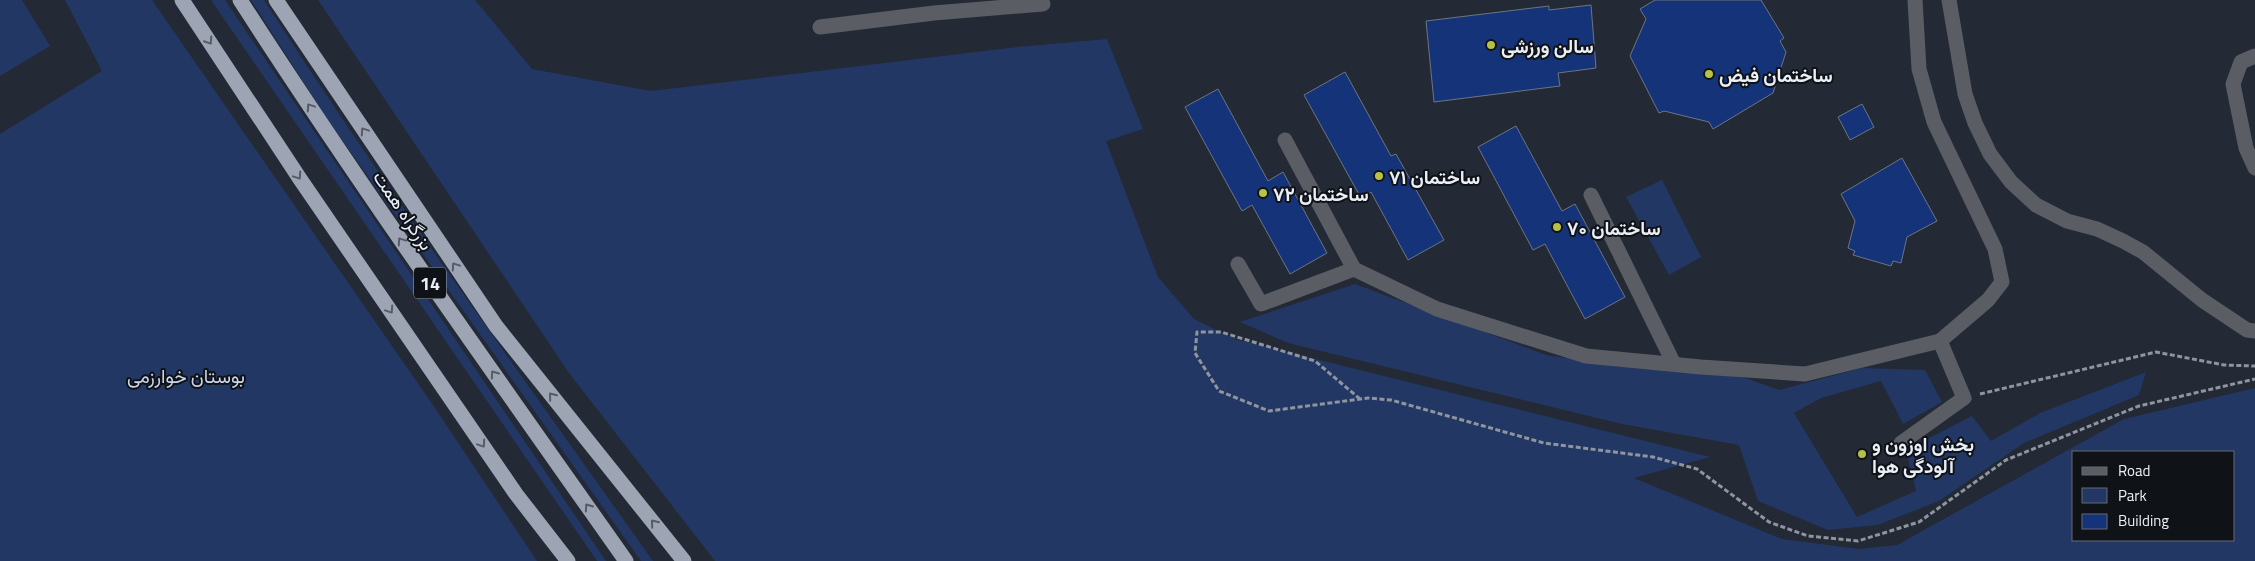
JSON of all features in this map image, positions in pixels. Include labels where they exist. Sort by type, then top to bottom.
[{"type":"highway","name":"14","points":[[182,0],[300,179],[505,478],[568,561]]},
{"type":"highway","name":"بزرگراه همت","points":[[240,0],[291,79],[423,273],[626,561]]},
{"type":"highway","points":[[276,0],[496,326],[684,561]]},
{"type":"street","points":[[1285,140],[1354,269],[1437,309],[1586,356],[1805,374],[1940,341],[1988,300],[2002,282],[1995,249],[1934,122],[1919,69],[1914,0]]},
{"type":"street","points":[[1948,0],[1965,94],[1990,154],[2011,182],[2036,205],[2067,221],[2097,230],[2143,252],[2202,300],[2248,330],[2255,331]]},
{"type":"street","points":[[820,27],[933,6],[1043,4]]},
{"type":"street","points":[[2255,56],[2241,62],[2233,84],[2246,148],[2255,168]]},
{"type":"street","points":[[1591,195],[1674,364]]},
{"type":"street","points":[[1238,264],[1262,304],[1354,269]]},
{"type":"street","points":[[1901,443],[1964,398],[1940,341]]},
{"type":"path","points":[[1360,398],[1315,361],[1221,332],[1197,332],[1195,353],[1219,391],[1269,411],[1360,398],[1391,400],[1544,443],[1653,457],[1696,469],[1769,522],[1808,536],[1858,541],[1919,522],[2006,460],[2139,406],[2255,379]]},
{"type":"path","points":[[1964,398],[2156,352],[2224,365],[2255,366]]},
{"type":"green space","points":[[0,0],[22,0],[50,46],[0,76]]},
{"type":"green space","name":"بوستان خوارزمی","points":[[65,0],[152,0],[433,405],[537,561],[0,561],[0,134],[102,71]]},
{"type":"green space","points":[[211,0],[225,0],[606,561],[597,561]]},
{"type":"green space","points":[[251,0],[264,0],[406,212],[653,561],[641,561],[325,116]]},
{"type":"green space","points":[[318,0],[475,0],[532,69],[651,91],[1017,47],[1107,39],[1143,129],[1106,141],[1158,277],[1194,319],[1235,339],[1710,457],[1634,478],[1782,539],[1859,549],[1897,545],[2124,419],[2255,388],[2255,561],[715,561],[569,373]]},
{"type":"green space","points":[[1662,180],[1701,257],[1669,275],[1626,197]]},
{"type":"green space","points":[[1355,284],[1546,355],[1633,368],[1737,375],[1779,390],[1862,368],[1925,370],[1942,402],[1903,424],[1881,381],[1821,398],[1794,413],[1857,517],[1916,491],[1906,450],[1972,416],[1991,441],[2040,413],[2146,372],[2139,395],[2024,443],[1939,501],[1878,525],[1828,530],[1758,501],[1739,445],[1622,424],[1288,343],[1240,322]]},
{"type":"building","name":"ساختمان فیض","points":[[1655,0],[1761,0],[1784,38],[1780,41],[1786,52],[1773,93],[1713,129],[1709,122],[1664,111],[1659,113],[1630,56],[1646,19],[1640,9]]},
{"type":"building","name":"سالن ورزشی","points":[[1591,5],[1596,68],[1558,73],[1560,86],[1434,102],[1426,21],[1549,6],[1549,10]]},
{"type":"building","name":"ساختمان ۷۱","points":[[1345,72],[1391,156],[1396,154],[1444,240],[1408,260],[1371,192],[1361,198],[1304,95]]},
{"type":"building","name":"ساختمان ۷۲","points":[[1218,89],[1268,181],[1283,172],[1327,253],[1290,274],[1252,205],[1242,211],[1185,107]]},
{"type":"building","points":[[1862,104],[1874,127],[1850,140],[1838,117]]},
{"type":"building","name":"ساختمان ۷۰","points":[[1516,126],[1562,211],[1575,204],[1625,297],[1585,319],[1545,244],[1533,250],[1478,147]]},
{"type":"building","points":[[1902,158],[1937,221],[1907,237],[1901,263],[1893,261],[1891,266],[1853,255],[1855,251],[1848,248],[1855,221],[1841,194]]},
{"type":"place","name":"سالن ورزشی","points":[[1491,45]]},
{"type":"place","name":"ساختمان فیض","points":[[1709,74]]},
{"type":"place","name":"ساختمان ۷۱","points":[[1379,176]]},
{"type":"place","name":"ساختمان ۷۲","points":[[1263,193]]},
{"type":"place","name":"ساختمان ۷۰","points":[[1557,227]]},
{"type":"place","name":"بخش اوزون و آلودگی هوا","points":[[1862,454]]}]
